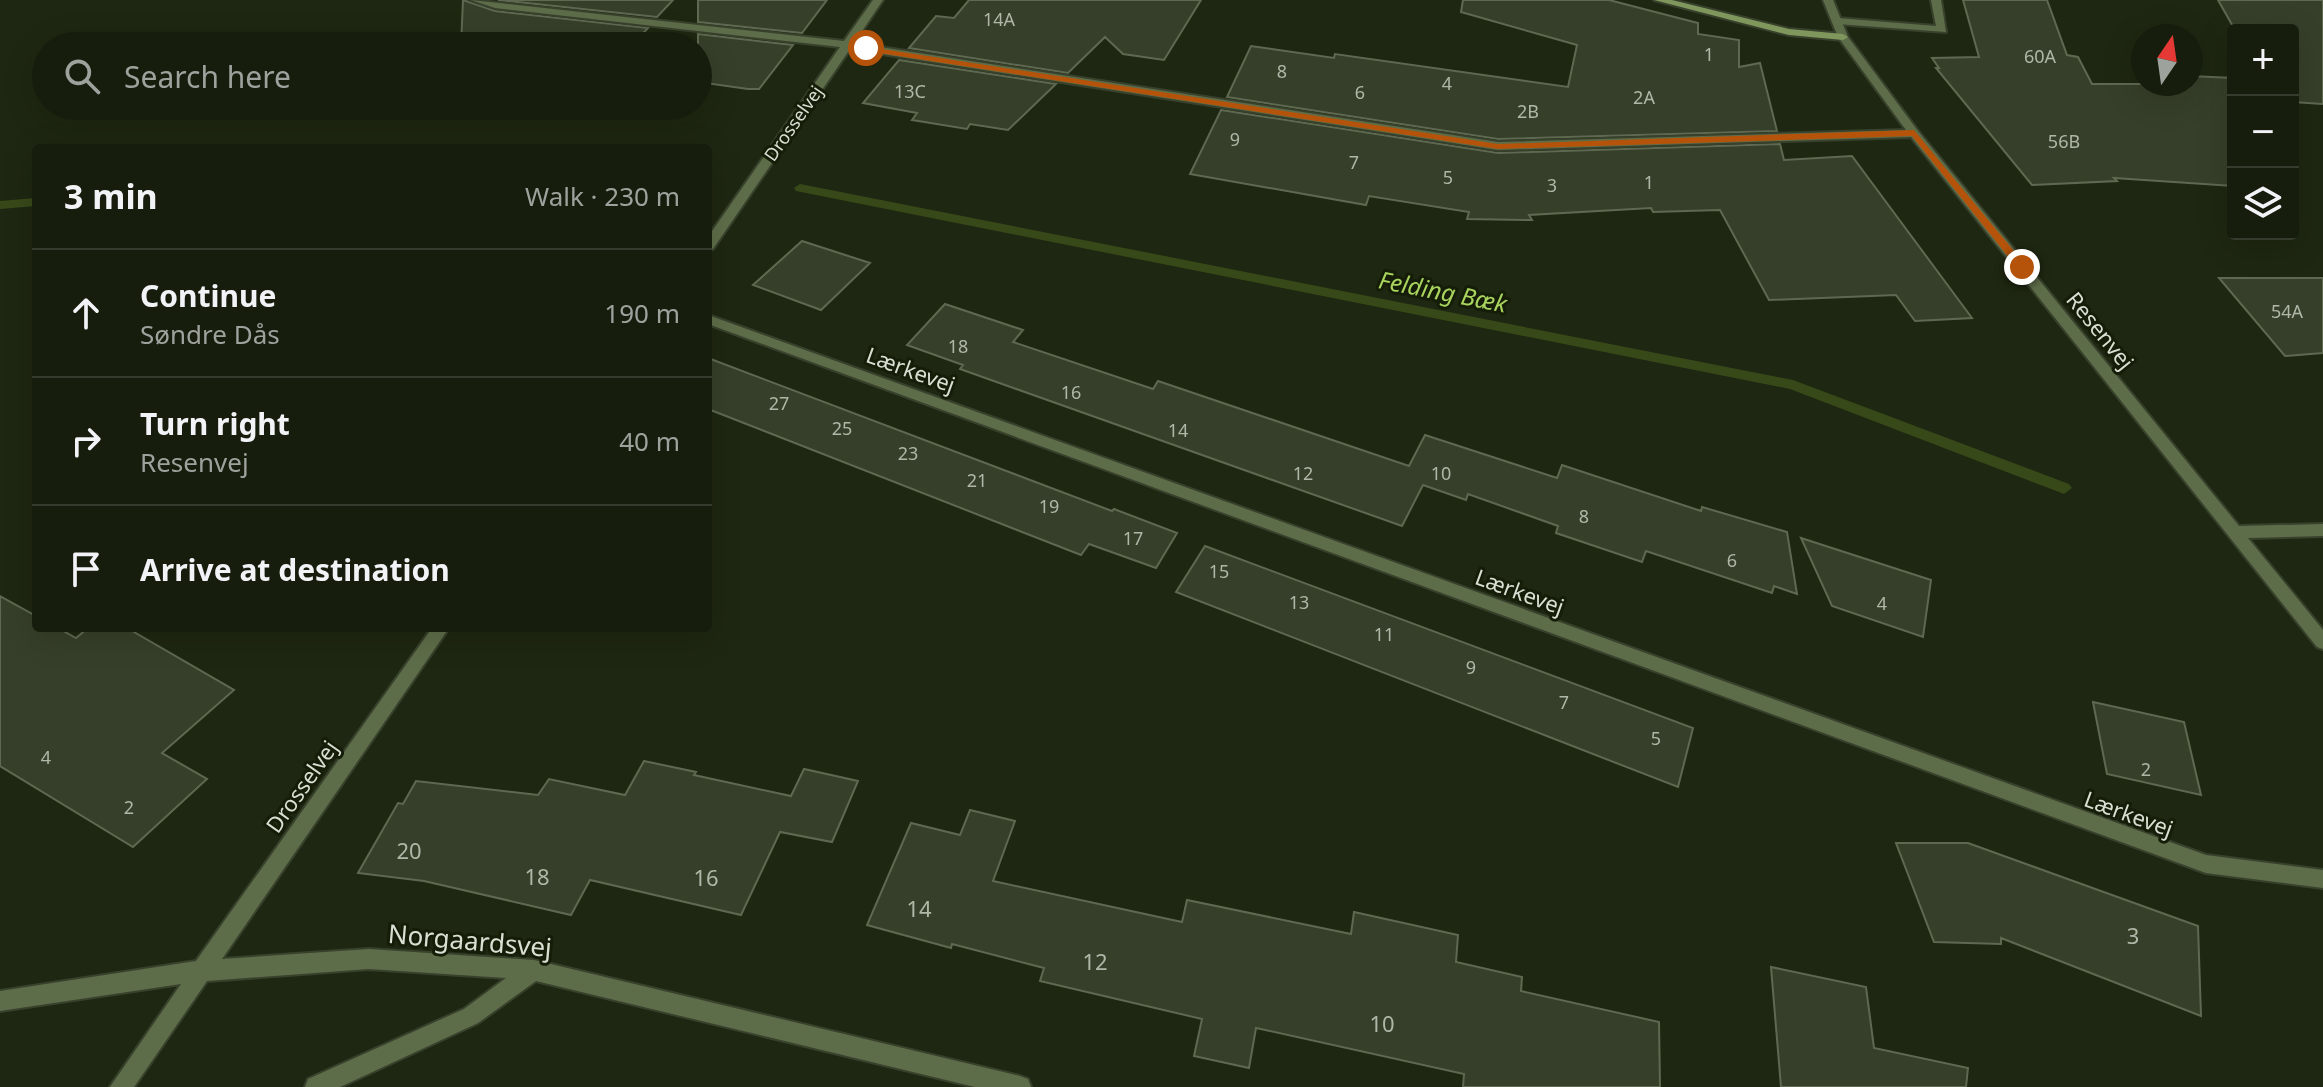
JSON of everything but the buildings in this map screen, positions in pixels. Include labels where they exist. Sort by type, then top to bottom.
[{"type":"street","points":[[476,0],[495,5],[847,45],[1498,146],[1914,133]]},
{"type":"street","name":"Drosselvej","points":[[712,240],[878,0]]},
{"type":"street","points":[[1659,0],[1789,32],[1843,37]]},
{"type":"street","name":"Resenvej","points":[[1828,0],[1843,37],[1914,133],[2323,642]]},
{"type":"street","points":[[1837,21],[1942,30],[1936,0]]},
{"type":"street","name":"Lærkevej","points":[[712,320],[2206,864],[2323,879]]},
{"type":"street","points":[[2234,532],[2323,530]]},
{"type":"street","name":"Drosselvej","points":[[121,1087],[438,632]]},
{"type":"street","name":"Norgaardsvej","points":[[0,1001],[200,971],[369,959],[534,970],[1020,1087]]},
{"type":"street","points":[[316,1087],[471,1016],[534,970]]},
{"type":"waterway","name":"Felding Bæk","points":[[800,188],[1793,385],[2064,488]]},
{"type":"waterway","name":"Felding Bæk","points":[[0,205],[32,202]]},
{"type":"route","points":[[866,48],[1498,146],[1914,133],[2022,267]]}]
